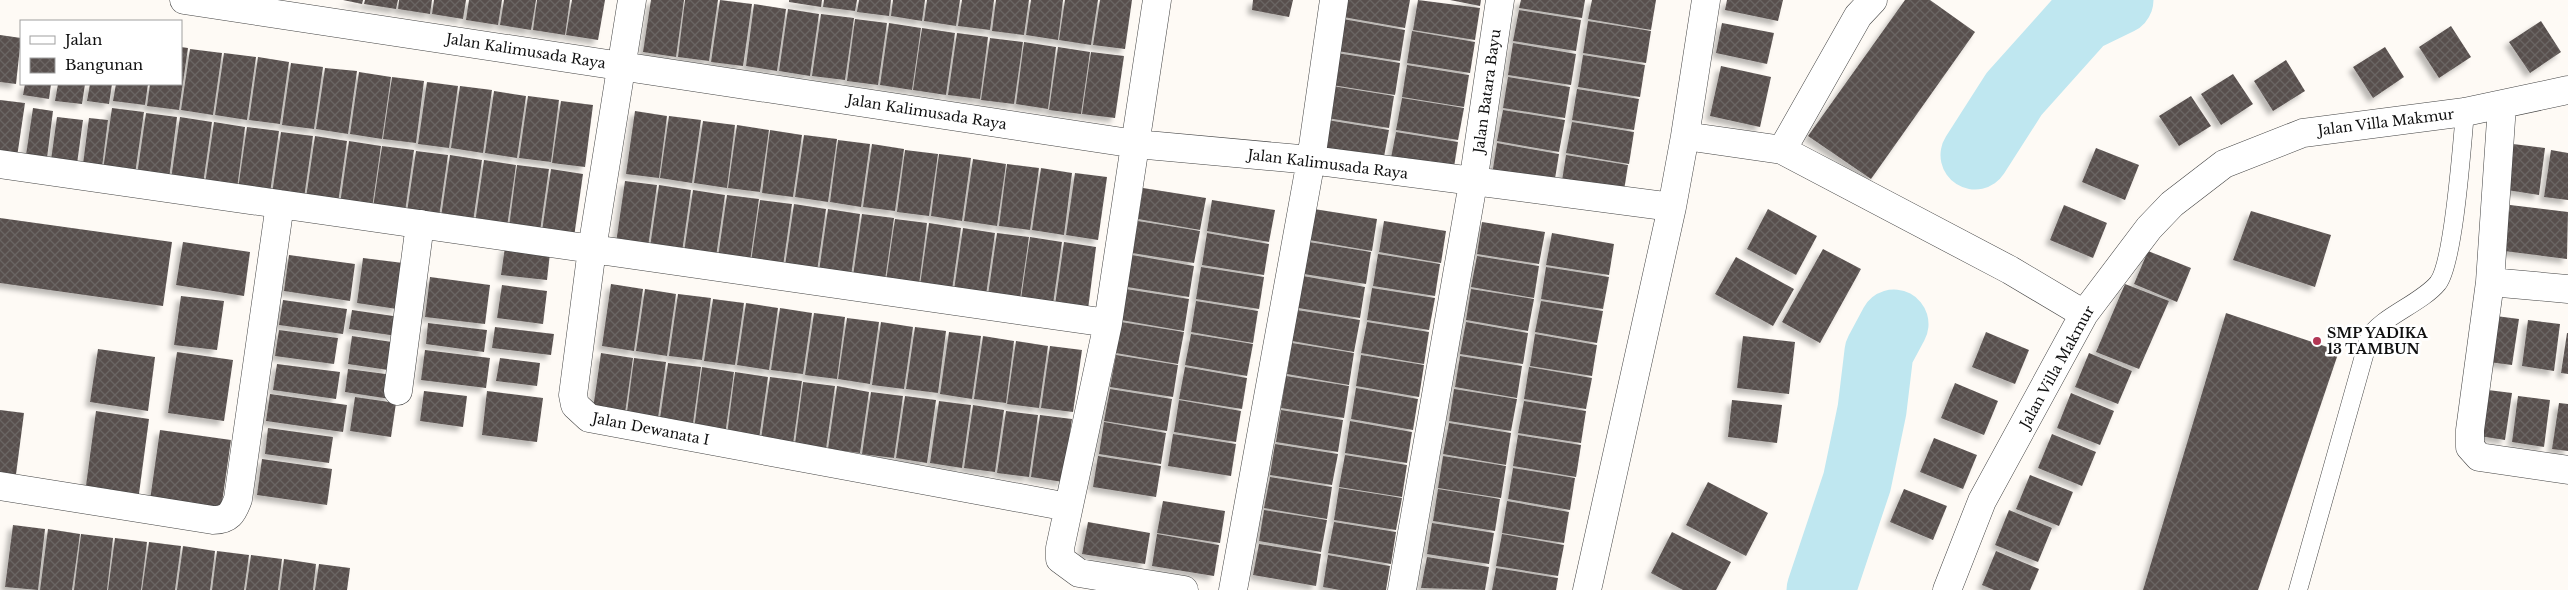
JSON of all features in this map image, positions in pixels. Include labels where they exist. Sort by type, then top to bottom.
[{"type":"street","name":"Jalan Kalimusada Raya","points":[[184,0],[1136,144],[1311,160],[1473,183],[1672,207]]},
{"type":"street","name":"Jalan Dewanata I","points":[[632,0],[592,249],[573,395],[575,406],[589,418],[1068,507]]},
{"type":"street","points":[[1157,0],[1108,323],[1068,507],[1060,548],[1060,559],[1079,573],[1184,590]]},
{"type":"street","points":[[1233,590],[1311,160],[1334,0]]},
{"type":"street","name":"Jalan Batara Bayu","points":[[1402,590],[1473,183],[1500,0]]},
{"type":"street","points":[[1587,590],[1672,207],[1706,0]]},
{"type":"street","points":[[1782,150],[1858,16],[1873,0]]},
{"type":"street","name":"Jalan Villa Makmur","points":[[1946,590],[1982,501],[2084,314],[2149,228],[2172,204],[2224,164],[2303,133],[2465,112],[2565,93]]},
{"type":"street","points":[[2502,105],[2490,282],[2470,430],[2470,447],[2479,457],[2568,470]]},
{"type":"street","points":[[1685,136],[1782,150],[2010,270],[2084,314]]},
{"type":"street","points":[[0,164],[1108,323]]},
{"type":"street","points":[[0,486],[213,520],[223,520],[233,513],[238,499],[280,204]]},
{"type":"street","points":[[398,391],[420,224]]},
{"type":"street","points":[[2490,282],[2568,290]]},
{"type":"lane","points":[[2298,590],[2370,338],[2375,330],[2420,299],[2439,282],[2448,255],[2465,112]]},
{"type":"building","points":[[343,0],[363,0],[362,4]]},
{"type":"building","points":[[365,0],[398,0],[396,9],[364,4]]},
{"type":"building","points":[[399,0],[432,0],[430,14],[398,9]]},
{"type":"building","points":[[434,0],[466,0],[463,19],[432,14]]},
{"type":"building","points":[[469,0],[502,0],[498,25],[466,20]]},
{"type":"building","points":[[504,0],[536,0],[531,30],[500,25]]},
{"type":"building","points":[[537,0],[570,0],[565,35],[533,30]]},
{"type":"building","points":[[572,0],[605,0],[598,40],[566,35]]},
{"type":"building","points":[[651,0],[684,0],[676,57],[643,52]]},
{"type":"building","points":[[685,0],[718,0],[709,61],[678,57]]},
{"type":"building","points":[[720,0],[752,4],[743,66],[711,62]]},
{"type":"building","points":[[789,0],[822,0],[821,7],[789,2]]},
{"type":"building","points":[[824,0],[857,0],[855,11],[823,7]]},
{"type":"building","points":[[859,0],[891,0],[889,16],[857,12]]},
{"type":"building","points":[[893,0],[925,0],[922,21],[891,16]]},
{"type":"building","points":[[927,0],[960,0],[956,26],[924,21]]},
{"type":"building","points":[[962,0],[994,0],[990,30],[958,26]]},
{"type":"building","points":[[996,0],[1029,0],[1024,35],[992,31]]},
{"type":"building","points":[[1031,0],[1063,0],[1058,40],[1026,35]]},
{"type":"building","points":[[1065,0],[1098,0],[1091,45],[1059,40]]},
{"type":"building","points":[[1100,0],[1132,0],[1125,49],[1093,45]]},
{"type":"building","points":[[1253,0],[1293,0],[1289,17],[1252,10]]},
{"type":"building","points":[[1346,0],[1410,0],[1405,28],[1343,17]]},
{"type":"building","points":[[1418,0],[1480,8],[1475,40],[1413,30]]},
{"type":"building","points":[[1450,0],[1481,0],[1480,6]]},
{"type":"building","points":[[1521,0],[1585,0],[1582,18],[1519,8]]},
{"type":"building","points":[[1592,0],[1656,0],[1651,30],[1588,19]]},
{"type":"building","points":[[1727,0],[1783,0],[1778,21],[1725,10]]},
{"type":"building","points":[[1905,0],[1930,0],[1975,32],[1871,179],[1808,136]]},
{"type":"building","points":[[754,4],[786,9],[777,71],[746,66]]},
{"type":"building","points":[[788,9],[819,14],[810,76],[779,71]]},
{"type":"building","points":[[1519,10],[1581,20],[1576,51],[1513,41]]},
{"type":"building","points":[[821,14],[854,18],[845,80],[812,76]]},
{"type":"building","points":[[855,19],[887,23],[878,85],[847,81]]},
{"type":"building","points":[[1343,19],[1405,30],[1400,61],[1337,51]]},
{"type":"building","points":[[1588,21],[1651,31],[1646,63],[1583,53]]},
{"type":"building","points":[[2541,21],[2561,52],[2530,73],[2509,42]]},
{"type":"building","points":[[889,23],[921,28],[912,90],[880,85]]},
{"type":"building","points":[[1722,23],[1774,33],[1767,64],[1716,53]]},
{"type":"building","points":[[2451,26],[2471,57],[2439,78],[2419,47]]},
{"type":"building","points":[[922,28],[955,33],[946,95],[913,90]]},
{"type":"building","points":[[1412,31],[1475,42],[1470,73],[1407,63]]},
{"type":"building","points":[[957,33],[988,37],[980,99],[948,95]]},
{"type":"building","points":[[0,35],[20,38],[16,84],[0,82]]},
{"type":"building","points":[[990,38],[1023,42],[1014,104],[981,100]]},
{"type":"building","points":[[1024,42],[1056,47],[1048,109],[1016,104]]},
{"type":"building","points":[[1513,43],[1576,54],[1571,85],[1508,75]]},
{"type":"building","points":[[182,47],[188,48],[179,110],[147,106],[150,85],[182,85]]},
{"type":"building","points":[[1058,47],[1090,52],[1081,114],[1049,110]]},
{"type":"building","points":[[2385,47],[2404,77],[2373,98],[2353,67]]},
{"type":"building","points":[[190,49],[222,53],[213,115],[181,110]]},
{"type":"building","points":[[1091,52],[1124,56],[1115,118],[1082,114]]},
{"type":"building","points":[[224,53],[256,57],[247,120],[215,115]]},
{"type":"building","points":[[1337,53],[1400,63],[1395,95],[1332,85]]},
{"type":"building","points":[[1583,55],[1645,65],[1640,97],[1578,87]]},
{"type":"building","points":[[258,57],[289,62],[280,124],[249,120]]},
{"type":"building","points":[[2286,60],[2305,91],[2273,111],[2254,81]]},
{"type":"building","points":[[291,63],[323,67],[314,129],[282,125]]},
{"type":"building","points":[[1407,65],[1469,75],[1464,107],[1402,97]]},
{"type":"building","points":[[1721,66],[1771,77],[1760,127],[1710,116]]},
{"type":"building","points":[[325,68],[357,71],[348,134],[316,129]]},
{"type":"building","points":[[359,72],[391,77],[382,139],[350,134]]},
{"type":"building","points":[[2233,74],[2253,104],[2221,125],[2201,94]]},
{"type":"building","points":[[392,77],[424,81],[416,143],[383,139]]},
{"type":"building","points":[[1508,77],[1570,87],[1565,118],[1503,108]]},
{"type":"building","points":[[427,82],[458,86],[449,148],[418,144]]},
{"type":"building","points":[[25,85],[51,85],[49,99],[23,95]]},
{"type":"building","points":[[58,85],[85,85],[82,104],[55,101]]},
{"type":"building","points":[[90,85],[112,85],[109,104],[87,101]]},
{"type":"building","points":[[116,85],[148,85],[145,105],[113,101]]},
{"type":"building","points":[[460,86],[492,90],[483,153],[451,148]]},
{"type":"building","points":[[1332,86],[1394,96],[1389,128],[1327,118]]},
{"type":"building","points":[[1577,89],[1639,99],[1634,130],[1572,120]]},
{"type":"building","points":[[494,91],[526,96],[517,158],[485,153]]},
{"type":"building","points":[[528,96],[559,100],[551,162],[519,158]]},
{"type":"building","points":[[2191,96],[2211,126],[2179,146],[2159,116]]},
{"type":"building","points":[[1402,98],[1464,108],[1458,140],[1396,130]]},
{"type":"building","points":[[0,100],[25,103],[17,157],[0,155]]},
{"type":"building","points":[[561,101],[593,105],[585,167],[552,163]]},
{"type":"building","points":[[33,108],[53,111],[47,158],[26,155]]},
{"type":"building","points":[[112,108],[144,112],[135,174],[103,170]]},
{"type":"building","points":[[1503,110],[1565,120],[1559,152],[1497,141]]},
{"type":"building","points":[[635,111],[667,116],[659,178],[626,174]]},
{"type":"building","points":[[146,113],[177,117],[169,179],[137,175]]},
{"type":"building","points":[[669,116],[701,120],[692,183],[660,178]]},
{"type":"building","points":[[57,117],[83,120],[77,164],[51,160]]},
{"type":"building","points":[[180,117],[212,122],[203,184],[171,179]]},
{"type":"building","points":[[89,118],[108,120],[102,167],[83,164]]},
{"type":"building","points":[[1327,120],[1389,130],[1383,162],[1321,151]]},
{"type":"building","points":[[703,121],[735,125],[727,188],[694,183]]},
{"type":"building","points":[[214,122],[245,127],[237,189],[205,184]]},
{"type":"building","points":[[1572,122],[1634,132],[1629,164],[1566,153]]},
{"type":"building","points":[[737,125],[769,130],[760,192],[728,188]]},
{"type":"building","points":[[247,127],[279,131],[270,193],[238,189]]},
{"type":"building","points":[[770,130],[802,135],[793,197],[762,193]]},
{"type":"building","points":[[281,132],[313,136],[304,198],[272,194]]},
{"type":"building","points":[[1396,132],[1458,142],[1453,173],[1390,163]]},
{"type":"building","points":[[804,135],[837,139],[828,202],[795,197]]},
{"type":"building","points":[[315,136],[347,141],[338,203],[306,198]]},
{"type":"building","points":[[838,140],[870,144],[861,207],[830,202]]},
{"type":"building","points":[[349,141],[381,146],[372,208],[340,204]]},
{"type":"building","points":[[1497,143],[1559,154],[1554,185],[1492,175]]},
{"type":"building","points":[[872,144],[904,149],[895,211],[863,207]]},
{"type":"building","points":[[2513,144],[2545,148],[2539,195],[2507,190]]},
{"type":"building","points":[[382,146],[414,150],[405,212],[373,208]]},
{"type":"building","points":[[2096,148],[2139,165],[2125,200],[2082,182]]},
{"type":"building","points":[[905,150],[938,154],[929,216],[897,212]]},
{"type":"building","points":[[2551,150],[2568,153],[2568,200],[2544,197]]},
{"type":"building","points":[[416,151],[448,155],[439,217],[407,212]]},
{"type":"building","points":[[939,154],[971,158],[962,221],[931,216]]},
{"type":"building","points":[[450,155],[482,160],[473,222],[441,217]]},
{"type":"building","points":[[1566,155],[1628,165],[1623,197],[1561,187]]},
{"type":"building","points":[[973,159],[1006,164],[997,226],[964,221]]},
{"type":"building","points":[[484,160],[516,165],[507,227],[475,223]]},
{"type":"building","points":[[1007,164],[1039,168],[1030,230],[999,226]]},
{"type":"building","points":[[517,165],[549,169],[540,231],[509,227]]},
{"type":"building","points":[[1041,168],[1072,173],[1064,235],[1032,230]]},
{"type":"building","points":[[551,169],[583,174],[574,237],[542,231]]},
{"type":"building","points":[[1075,173],[1107,177],[1098,240],[1066,235]]},
{"type":"building","points":[[625,181],[657,185],[648,247],[616,243]]},
{"type":"building","points":[[659,185],[691,190],[682,252],[650,247]]},
{"type":"building","points":[[1143,188],[1206,198],[1200,230],[1138,219]]},
{"type":"building","points":[[693,190],[725,195],[716,257],[684,252]]},
{"type":"building","points":[[727,195],[759,199],[750,261],[718,257]]},
{"type":"building","points":[[760,200],[792,204],[783,266],[751,262]]},
{"type":"building","points":[[1212,200],[1275,210],[1269,242],[1207,231]]},
{"type":"building","points":[[794,204],[826,209],[817,271],[785,266]]},
{"type":"building","points":[[2064,205],[2107,223],[2093,258],[2050,240]]},
{"type":"building","points":[[2510,205],[2568,212],[2567,259],[2504,251]]},
{"type":"building","points":[[828,209],[860,214],[851,276],[819,271]]},
{"type":"building","points":[[1314,209],[1377,219],[1372,251],[1309,240]]},
{"type":"building","points":[[1768,209],[1817,236],[1796,275],[1747,249]]},
{"type":"building","points":[[2251,211],[2331,235],[2315,287],[2233,260]]},
{"type":"building","points":[[862,214],[894,218],[885,280],[853,276]]},
{"type":"building","points":[[0,218],[172,242],[163,306],[0,283]]},
{"type":"building","points":[[895,219],[927,223],[919,285],[886,281]]},
{"type":"building","points":[[1138,221],[1200,231],[1194,263],[1132,253]]},
{"type":"building","points":[[1384,221],[1446,231],[1441,263],[1379,252]]},
{"type":"building","points":[[1482,222],[1545,232],[1539,264],[1477,254]]},
{"type":"building","points":[[929,223],[961,228],[952,290],[920,285]]},
{"type":"building","points":[[963,228],[995,233],[986,295],[954,290]]},
{"type":"building","points":[[997,233],[1029,237],[1020,299],[988,295]]},
{"type":"building","points":[[1207,233],[1269,244],[1264,275],[1202,265]]},
{"type":"building","points":[[1552,233],[1614,244],[1609,275],[1546,265]]},
{"type":"building","points":[[1030,237],[1062,242],[1053,304],[1021,299]]},
{"type":"building","points":[[183,242],[250,252],[244,296],[176,285]]},
{"type":"building","points":[[1064,242],[1096,247],[1088,309],[1055,305]]},
{"type":"building","points":[[1309,242],[1371,252],[1366,284],[1304,274]]},
{"type":"building","points":[[505,247],[550,253],[547,280],[501,275]]},
{"type":"building","points":[[1823,249],[1861,269],[1820,343],[1782,322]]},
{"type":"building","points":[[2148,251],[2191,268],[2177,302],[2134,284]]},
{"type":"building","points":[[1378,254],[1440,264],[1435,296],[1373,286]]},
{"type":"building","points":[[289,255],[355,264],[350,301],[284,291]]},
{"type":"building","points":[[1132,255],[1194,266],[1189,297],[1127,287]]},
{"type":"building","points":[[1477,256],[1539,266],[1534,298],[1471,287]]},
{"type":"building","points":[[1736,257],[1794,289],[1773,326],[1715,294]]},
{"type":"building","points":[[363,258],[403,263],[397,309],[357,303]]},
{"type":"building","points":[[1201,267],[1264,277],[1259,309],[1196,299]]},
{"type":"building","points":[[1546,267],[1609,277],[1603,309],[1541,299]]},
{"type":"building","points":[[1303,276],[1365,287],[1360,318],[1298,308]]},
{"type":"building","points":[[430,277],[490,285],[485,324],[425,317]]},
{"type":"building","points":[[611,284],[643,289],[634,351],[602,346]]},
{"type":"building","points":[[2125,284],[2169,301],[2139,369],[2096,352]]},
{"type":"building","points":[[502,285],[547,291],[543,324],[497,318]]},
{"type":"building","points":[[1372,288],[1435,298],[1429,330],[1367,320]]},
{"type":"building","points":[[645,289],[676,294],[667,356],[636,351]]},
{"type":"building","points":[[1126,289],[1189,299],[1184,331],[1121,320]]},
{"type":"building","points":[[1471,289],[1534,299],[1528,331],[1466,320]]},
{"type":"building","points":[[678,294],[711,298],[702,360],[669,356]]},
{"type":"building","points":[[181,296],[224,301],[217,350],[174,345]]},
{"type":"building","points":[[713,299],[744,303],[735,365],[704,361]]},
{"type":"building","points":[[283,300],[347,309],[343,334],[279,325]]},
{"type":"building","points":[[1196,301],[1258,311],[1253,343],[1191,332]]},
{"type":"building","points":[[1541,301],[1603,311],[1597,343],[1535,332]]},
{"type":"building","points":[[746,303],[778,308],[769,370],[737,365]]},
{"type":"building","points":[[780,308],[812,313],[803,374],[771,370]]},
{"type":"building","points":[[352,310],[400,317],[397,336],[349,329]]},
{"type":"building","points":[[1297,310],[1360,320],[1354,352],[1292,341]]},
{"type":"building","points":[[814,313],[845,317],[837,379],[805,375]]},
{"type":"building","points":[[2226,313],[2339,351],[2258,590],[2143,590]]},
{"type":"building","points":[[2488,315],[2519,319],[2512,365],[2481,361]]},
{"type":"building","points":[[847,318],[879,322],[870,384],[838,379]]},
{"type":"building","points":[[2528,320],[2560,324],[2554,371],[2522,366]]},
{"type":"building","points":[[881,322],[913,327],[904,389],[872,385]]},
{"type":"building","points":[[1121,322],[1184,332],[1178,364],[1116,353]]},
{"type":"building","points":[[1367,322],[1429,332],[1424,364],[1361,353]]},
{"type":"building","points":[[1466,322],[1528,333],[1523,364],[1460,354]]},
{"type":"building","points":[[428,323],[487,330],[484,352],[426,344]]},
{"type":"building","points":[[495,327],[554,334],[551,355],[492,348]]},
{"type":"building","points":[[915,327],[946,331],[938,393],[906,389]]},
{"type":"building","points":[[279,330],[338,338],[334,364],[275,356]]},
{"type":"building","points":[[949,332],[981,336],[972,399],[940,394]]},
{"type":"building","points":[[1986,332],[2029,350],[2015,384],[1972,367]]},
{"type":"building","points":[[2568,333],[2568,374],[2561,373]]},
{"type":"building","points":[[1191,334],[1253,344],[1247,376],[1185,365]]},
{"type":"building","points":[[1535,334],[1597,345],[1592,376],[1530,366]]},
{"type":"building","points":[[352,336],[392,342],[388,370],[348,364]]},
{"type":"building","points":[[983,336],[1014,341],[1006,403],[974,399]]},
{"type":"building","points":[[1743,336],[1795,342],[1789,394],[1737,388]]},
{"type":"building","points":[[1016,341],[1048,346],[1039,408],[1007,404]]},
{"type":"building","points":[[1292,343],[1354,353],[1349,385],[1287,374]]},
{"type":"building","points":[[1050,346],[1082,350],[1073,412],[1041,408]]},
{"type":"building","points":[[98,349],[155,357],[148,411],[90,402]]},
{"type":"building","points":[[425,350],[490,358],[486,388],[421,380]]},
{"type":"building","points":[[177,352],[233,360],[224,421],[168,413]]},
{"type":"building","points":[[601,353],[633,358],[624,420],[592,416]]},
{"type":"building","points":[[2089,353],[2132,371],[2118,404],[2075,387]]},
{"type":"building","points":[[1116,355],[1178,365],[1173,397],[1110,387]]},
{"type":"building","points":[[1361,355],[1424,365],[1419,397],[1356,386]]},
{"type":"building","points":[[1460,356],[1522,366],[1517,398],[1455,387]]},
{"type":"building","points":[[500,358],[540,363],[537,386],[496,381]]},
{"type":"building","points":[[634,358],[666,362],[657,425],[626,420]]},
{"type":"building","points":[[668,363],[701,367],[692,430],[659,425]]},
{"type":"building","points":[[277,364],[340,372],[336,399],[273,390]]},
{"type":"building","points":[[702,367],[734,372],[725,435],[694,430]]},
{"type":"building","points":[[1185,367],[1247,378],[1242,409],[1179,399]]},
{"type":"building","points":[[1529,367],[1592,378],[1586,409],[1524,399]]},
{"type":"building","points":[[348,369],[393,375],[390,399],[345,392]]},
{"type":"building","points":[[735,372],[768,377],[759,439],[727,435]]},
{"type":"building","points":[[1286,376],[1349,386],[1344,418],[1281,408]]},
{"type":"building","points":[[770,377],[802,381],[793,444],[761,439]]},
{"type":"building","points":[[803,382],[835,386],[826,449],[795,444]]},
{"type":"building","points":[[1955,383],[1998,401],[1984,435],[1941,418]]},
{"type":"building","points":[[837,386],[869,392],[860,453],[828,449]]},
{"type":"building","points":[[1356,388],[1418,399],[1413,430],[1351,419]]},
{"type":"building","points":[[1110,389],[1172,399],[1167,431],[1104,421]]},
{"type":"building","points":[[1454,389],[1517,399],[1511,431],[1449,421]]},
{"type":"building","points":[[2480,389],[2512,393],[2505,440],[2473,435]]},
{"type":"building","points":[[424,391],[467,396],[463,427],[420,421]]},
{"type":"building","points":[[487,391],[543,398],[537,442],[482,435]]},
{"type":"building","points":[[871,392],[903,396],[894,458],[862,454]]},
{"type":"building","points":[[2071,393],[2114,411],[2100,445],[2057,428]]},
{"type":"building","points":[[270,394],[347,405],[343,432],[266,421]]},
{"type":"building","points":[[905,396],[936,400],[927,463],[896,458]]},
{"type":"building","points":[[2518,396],[2550,400],[2544,447],[2512,442]]},
{"type":"building","points":[[355,397],[396,403],[391,437],[350,431]]},
{"type":"building","points":[[1179,400],[1241,411],[1236,442],[1174,432]]},
{"type":"building","points":[[1732,400],[1782,405],[1777,443],[1728,437]]},
{"type":"building","points":[[939,401],[971,405],[962,468],[930,463]]},
{"type":"building","points":[[1524,401],[1586,411],[1581,443],[1518,433]]},
{"type":"building","points":[[2559,403],[2568,404],[2568,451],[2552,449]]},
{"type":"building","points":[[973,405],[1004,410],[995,472],[964,468]]},
{"type":"building","points":[[0,410],[24,413],[15,482],[0,480]]},
{"type":"building","points":[[1281,410],[1343,420],[1338,452],[1276,442]]},
{"type":"building","points":[[96,411],[149,419],[138,501],[85,493]]},
{"type":"building","points":[[1006,411],[1038,415],[1029,477],[997,473]]},
{"type":"building","points":[[1040,415],[1072,419],[1063,482],[1031,477]]},
{"type":"building","points":[[1350,421],[1412,432],[1407,463],[1345,453]]},
{"type":"building","points":[[1104,422],[1166,433],[1161,464],[1099,454]]},
{"type":"building","points":[[1449,423],[1511,433],[1506,465],[1443,454]]},
{"type":"building","points":[[268,428],[333,437],[329,463],[265,454]]},
{"type":"building","points":[[160,430],[231,440],[221,510],[150,500]]},
{"type":"building","points":[[1173,434],[1236,444],[1231,476],[1168,466]]},
{"type":"building","points":[[2052,434],[2096,452],[2082,486],[2038,468]]},
{"type":"building","points":[[1518,435],[1581,445],[1576,477],[1513,466]]},
{"type":"building","points":[[1934,438],[1977,455],[1963,489],[1920,472]]},
{"type":"building","points":[[1275,444],[1338,454],[1332,485],[1270,475]]},
{"type":"building","points":[[1345,455],[1407,465],[1402,497],[1339,487]]},
{"type":"building","points":[[1098,456],[1161,466],[1156,497],[1093,487]]},
{"type":"building","points":[[1443,456],[1506,466],[1501,498],[1438,488]]},
{"type":"building","points":[[262,459],[332,469],[327,505],[257,495]]},
{"type":"building","points":[[1513,468],[1575,478],[1570,510],[1508,499]]},
{"type":"building","points":[[2030,475],[2073,492],[2059,526],[2016,509]]},
{"type":"building","points":[[1270,477],[1332,487],[1327,519],[1264,508]]},
{"type":"building","points":[[1708,482],[1768,513],[1746,556],[1686,525]]},
{"type":"building","points":[[1339,488],[1402,498],[1396,530],[1334,520]]},
{"type":"building","points":[[1438,489],[1500,499],[1495,531],[1433,521]]},
{"type":"building","points":[[1904,489],[1947,506],[1933,540],[1890,522]]},
{"type":"building","points":[[1163,501],[1225,511],[1220,543],[1157,533]]},
{"type":"building","points":[[1507,501],[1569,512],[1564,543],[1502,533]]},
{"type":"building","points":[[1264,510],[1327,520],[1321,552],[1259,541]]},
{"type":"building","points":[[2009,510],[2052,528],[2038,562],[1995,545]]},
{"type":"building","points":[[1088,522],[1150,533],[1145,564],[1082,554]]},
{"type":"building","points":[[1334,522],[1396,532],[1391,564],[1328,553]]},
{"type":"building","points":[[1432,523],[1494,533],[1489,564],[1427,554]]},
{"type":"building","points":[[13,525],[45,529],[38,590],[5,587]]},
{"type":"building","points":[[48,529],[80,534],[72,590],[40,590]]},
{"type":"building","points":[[1672,532],[1731,562],[1716,590],[1683,590],[1651,573]]},
{"type":"building","points":[[81,534],[113,538],[107,590],[74,590]]},
{"type":"building","points":[[1157,534],[1219,545],[1214,576],[1152,566]]},
{"type":"building","points":[[1502,534],[1564,545],[1558,576],[1496,566]]},
{"type":"building","points":[[115,538],[147,542],[141,590],[108,590]]},
{"type":"building","points":[[149,542],[181,546],[175,590],[142,590]]},
{"type":"building","points":[[1259,544],[1321,554],[1316,586],[1253,575]]},
{"type":"building","points":[[183,546],[215,551],[210,590],[177,590]]},
{"type":"building","points":[[217,551],[249,555],[244,590],[212,590]]},
{"type":"building","points":[[1996,551],[2039,569],[2030,590],[1994,590],[1982,585]]},
{"type":"building","points":[[251,555],[282,559],[278,590],[246,590]]},
{"type":"building","points":[[1328,555],[1390,566],[1386,590],[1340,590],[1323,587]]},
{"type":"building","points":[[1427,557],[1489,567],[1485,590],[1421,588]]},
{"type":"building","points":[[284,559],[316,564],[313,590],[280,590]]},
{"type":"building","points":[[319,564],[350,568],[347,590],[315,590]]},
{"type":"building","points":[[1496,568],[1558,578],[1556,590],[1492,590]]},
{"type":"waterway","points":[[1975,155],[2014,94],[2082,18],[2119,0]]},
{"type":"waterway","points":[[1821,590],[1857,482],[1872,410],[1879,352],[1894,324]]},
{"type":"place","name":"SMP YADIKA 13 TAMBUN","points":[[2317,341]]}]
